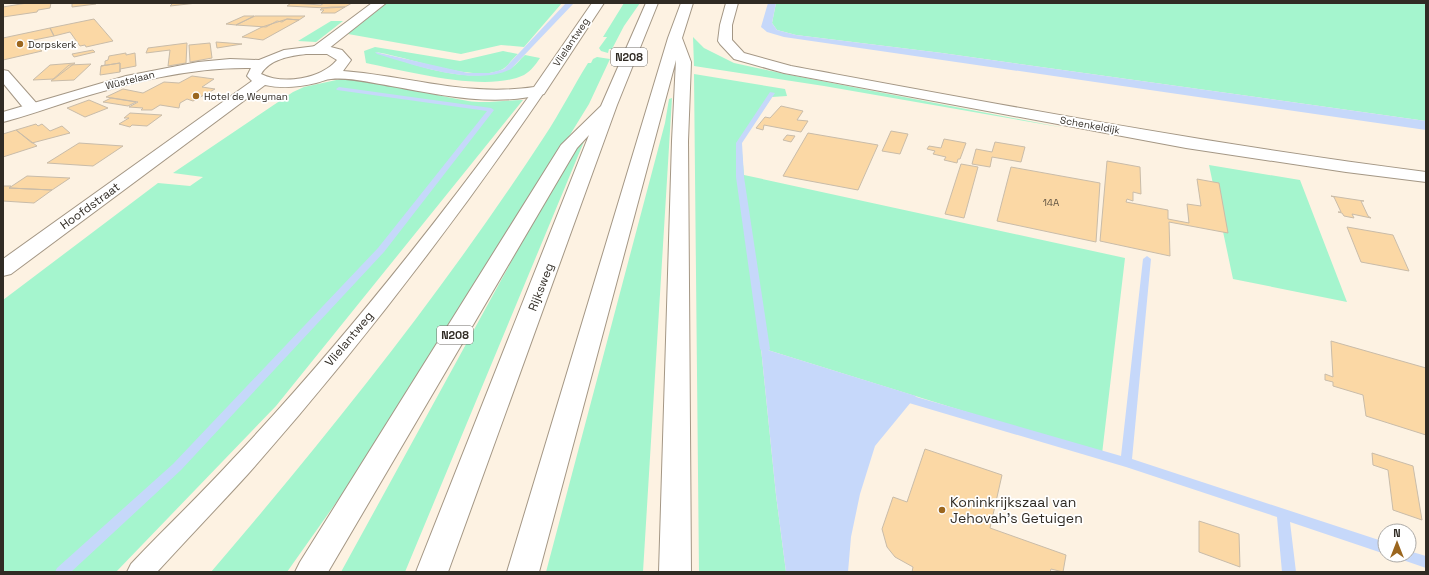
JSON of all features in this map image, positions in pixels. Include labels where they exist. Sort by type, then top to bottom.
[{"type":"main road","points":[[318,50],[380,3]]},
{"type":"main road","name":"Vlielantweg","points":[[542,86],[598,3]]},
{"type":"main road","name":"Rijksweg","points":[[432,572],[609,105],[652,3]]},
{"type":"main road","points":[[523,572],[649,134],[675,38],[687,3]]},
{"type":"main road","name":"Schenkeldijk","points":[[732,3],[726,25],[725,41],[739,56],[757,62],[789,70],[1171,140],[1378,172],[1426,177]]},
{"type":"main road","points":[[675,38],[684,62],[680,141],[675,572]]},
{"type":"main road","points":[[318,50],[331,51],[343,58],[343,63],[328,74],[308,80],[284,83],[263,80],[257,78],[254,74],[262,64],[284,54],[318,50]]},
{"type":"main road","name":"Wüstelaan","points":[[3,117],[121,81],[171,70],[234,63],[262,64]]},
{"type":"main road","points":[[343,63],[472,86],[542,86]]},
{"type":"main road","points":[[3,74],[32,108]]},
{"type":"main road","points":[[328,74],[373,78],[470,96],[502,97],[542,86]]},
{"type":"main road","name":"Hoofdstraat","points":[[3,268],[176,144],[212,115],[263,80]]},
{"type":"main road","name":"Hoofdstraat","points":[[176,144],[227,117],[284,83]]},
{"type":"main road","name":"N208","points":[[311,572],[570,145],[609,105]]},
{"type":"lane","name":"Vlielantweg","points":[[140,572],[240,467],[338,352],[479,176],[542,86]]},
{"type":"green space","points":[[387,3],[562,3],[524,47],[501,45],[461,54],[348,34]]},
{"type":"green space","points":[[624,3],[640,3],[624,26],[612,49],[609,49],[608,53],[601,51],[599,48],[607,37],[603,37]]},
{"type":"green space","points":[[776,3],[1426,3],[1426,121],[942,53],[796,35],[777,30],[772,23]]},
{"type":"green space","points":[[331,21],[343,21],[316,42],[298,41]]},
{"type":"green space","points":[[693,37],[704,48],[734,63],[1065,128],[824,86],[694,66]]},
{"type":"green space","points":[[375,47],[460,61],[503,51],[518,54],[503,69],[491,73],[476,73],[441,68],[375,52],[425,68],[459,75],[493,74],[511,68],[525,55],[540,58],[524,75],[508,80],[489,82],[468,81],[446,79],[366,63],[364,51]]},
{"type":"green space","points":[[597,57],[610,59],[589,104],[391,425],[287,572],[211,572],[299,467],[385,360],[467,250],[556,119],[588,63],[591,63],[593,59]]},
{"type":"green space","points":[[694,74],[785,89],[787,96],[772,97],[741,142],[744,175],[1125,258],[1102,454],[761,348],[776,495],[786,572],[699,572]]},
{"type":"green space","points":[[341,79],[374,82],[475,102],[523,100],[276,406],[116,572],[3,572],[3,300],[158,183],[190,186],[203,177],[173,173],[293,92],[304,87]]},
{"type":"green space","points":[[672,98],[643,572],[546,572],[665,123],[669,99]]},
{"type":"green space","points":[[581,139],[585,139],[405,572],[341,572],[544,202]]},
{"type":"green space","points":[[1209,165],[1300,180],[1347,302],[1233,279]]},
{"type":"water","points":[[566,3],[574,3],[511,69],[496,74],[480,76],[444,72],[408,64],[375,52],[468,73],[490,73],[504,69]]},
{"type":"water","points":[[768,3],[776,3],[772,23],[777,30],[796,35],[942,53],[1426,121],[1426,130],[784,37],[767,32],[761,27]]},
{"type":"water","points":[[761,348],[916,396],[875,446],[860,494],[851,537],[848,572],[786,572],[776,495]]},
{"type":"building","points":[[27,3],[51,3],[50,8],[38,10],[37,12],[3,17],[3,7]]},
{"type":"building","points":[[72,3],[96,3],[96,4],[72,7]]},
{"type":"building","points":[[173,3],[197,3],[170,6]]},
{"type":"building","points":[[291,3],[321,5],[324,3],[352,3],[345,7],[327,8],[287,6]]},
{"type":"building","points":[[345,7],[335,13],[321,13],[324,10],[320,10],[322,8]]},
{"type":"building","points":[[244,16],[254,16],[236,25],[226,24]]},
{"type":"building","points":[[255,16],[305,16],[299,20],[287,19],[282,22],[277,21],[266,27],[236,25]]},
{"type":"building","points":[[94,19],[113,41],[86,47],[85,45],[80,46],[70,32],[54,36],[50,28]]},
{"type":"building","points":[[287,19],[299,20],[263,40],[242,37],[262,27]]},
{"type":"building","name":"Dorpskerk","points":[[50,28],[54,36],[34,40],[38,48],[42,51],[3,60],[3,38]]},
{"type":"building","points":[[216,42],[242,44],[217,48]]},
{"type":"building","points":[[187,43],[186,63],[168,66],[170,50],[146,53],[148,48]]},
{"type":"building","points":[[210,43],[212,58],[190,62],[189,45]]},
{"type":"building","points":[[93,50],[95,52],[74,57],[72,54]]},
{"type":"building","points":[[135,53],[136,66],[120,69],[120,63],[101,66],[105,65],[105,61],[108,60],[109,56]]},
{"type":"building","points":[[75,63],[54,79],[33,80],[50,65]]},
{"type":"building","points":[[120,63],[120,72],[100,75],[101,66]]},
{"type":"building","points":[[91,64],[74,80],[51,81],[69,65]]},
{"type":"building","points":[[192,76],[214,79],[202,87],[215,89],[193,101],[187,99],[180,103],[179,108],[160,105],[152,110],[141,110],[143,108],[129,107],[138,102],[106,97],[123,89],[143,93],[164,82],[179,83]]},
{"type":"building","points":[[111,98],[136,102],[128,106],[103,102]]},
{"type":"building","points":[[89,100],[108,108],[85,117],[67,108]]},
{"type":"building","points":[[781,106],[803,111],[797,120],[808,121],[801,132],[764,125],[763,130],[756,128],[765,117],[770,118]]},
{"type":"building","points":[[130,113],[162,115],[147,126],[132,125],[130,127],[119,124],[129,118],[124,118]]},
{"type":"building","points":[[36,124],[38,126],[42,124],[50,131],[62,126],[70,133],[32,143],[16,130]]},
{"type":"building","points":[[16,130],[37,146],[3,157],[3,134]]},
{"type":"building","points":[[891,131],[908,134],[900,154],[882,151]]},
{"type":"building","points":[[808,133],[878,145],[858,190],[783,176]]},
{"type":"building","points":[[787,135],[795,136],[791,142],[783,140]]},
{"type":"building","points":[[944,139],[966,143],[957,163],[944,160],[946,157],[933,154],[935,151],[927,149],[929,146],[941,148]]},
{"type":"building","points":[[995,142],[1025,147],[1021,162],[992,157],[990,167],[972,164],[976,149],[992,152]]},
{"type":"building","points":[[79,143],[123,146],[93,166],[47,163]]},
{"type":"building","points":[[1107,161],[1140,167],[1141,194],[1133,192],[1133,201],[1127,199],[1126,202],[1168,210],[1168,219],[1189,223],[1187,204],[1201,206],[1197,179],[1219,183],[1228,233],[1169,222],[1170,256],[1100,241]]},
{"type":"building","points":[[961,164],[978,167],[964,218],[945,214]]},
{"type":"building","points":[[1011,167],[1100,183],[1096,242],[997,221]]},
{"type":"building","points":[[27,176],[70,178],[52,190],[9,188]]},
{"type":"building","points":[[3,186],[11,186],[9,188],[52,190],[34,203],[3,201]]},
{"type":"building","points":[[1331,196],[1364,201],[1361,201],[1368,216],[1371,218],[1352,214],[1354,218],[1344,216],[1342,213],[1338,212],[1341,212],[1334,197]]},
{"type":"building","points":[[1347,227],[1393,235],[1409,271],[1361,262]]},
{"type":"building","points":[[1331,341],[1426,368],[1426,435],[1366,416],[1363,395],[1333,386],[1333,382],[1325,380],[1325,374],[1333,377]]},
{"type":"building","name":"Koninkrijkszaal van Jehovah's Getuigen","points":[[925,449],[1002,475],[990,528],[1066,555],[1063,572],[1051,569],[1050,572],[912,572],[913,567],[895,557],[887,547],[882,529],[893,497],[907,502]]},
{"type":"building","points":[[1372,453],[1413,466],[1422,520],[1393,510],[1388,470],[1373,465]]},
{"type":"building","points":[[1199,521],[1239,534],[1240,567],[1199,552]]},
{"type":"waterway","points":[[62,572],[177,467],[381,250],[491,110],[339,89]]},
{"type":"waterway","points":[[765,349],[740,177],[739,143],[772,93]]},
{"type":"waterway","points":[[1126,462],[1147,259]]},
{"type":"waterway","points":[[913,400],[1126,462]]},
{"type":"waterway","points":[[1126,462],[1377,545]]},
{"type":"waterway","points":[[1283,515],[1289,572]]},
{"type":"waterway","points":[[1417,559],[1426,562]]},
{"type":"place","name":"Dorpskerk","points":[[20,44]]},
{"type":"place","name":"Hotel de Weyman","points":[[196,96]]},
{"type":"place","name":"Koninkrijkszaal van Jehovah's Getuigen","points":[[942,510]]}]
